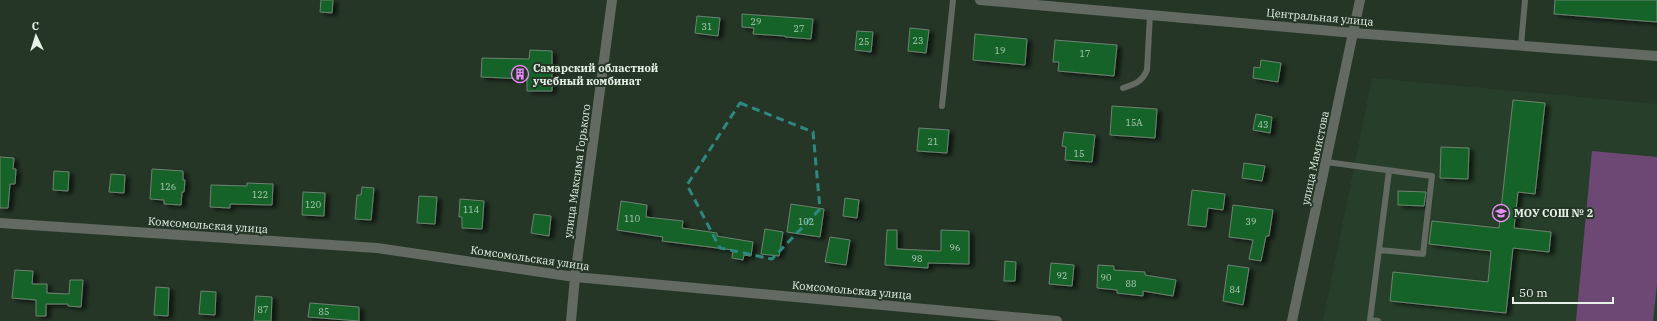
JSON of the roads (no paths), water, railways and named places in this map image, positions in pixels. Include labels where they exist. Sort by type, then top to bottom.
[{"type":"street","name":"улица Максима Горького","points":[[571,321],[574,277],[612,0]]},
{"type":"street","name":"Центральная улица","points":[[980,0],[1354,33],[1657,56]]},
{"type":"street","name":"улица Мамистова","points":[[1292,321],[1360,0]]},
{"type":"street","name":"Комсомольская улица","points":[[0,223],[377,248],[574,277],[1058,321]]},
{"type":"lane","points":[[942,106],[953,0]]},
{"type":"lane","points":[[1521,46],[1525,0]]},
{"type":"lane","points":[[1123,88],[1139,82],[1144,77],[1147,70],[1150,15]]},
{"type":"lane","points":[[1326,162],[1432,176],[1423,254],[1379,250]]},
{"type":"lane","points":[[1378,321],[1370,320],[1389,171]]},
{"type":"place","name":"Самарский областной учебный комбинат","points":[[520,74]]},
{"type":"place","name":"МОУ СОШ № 2","points":[[1501,213]]}]
